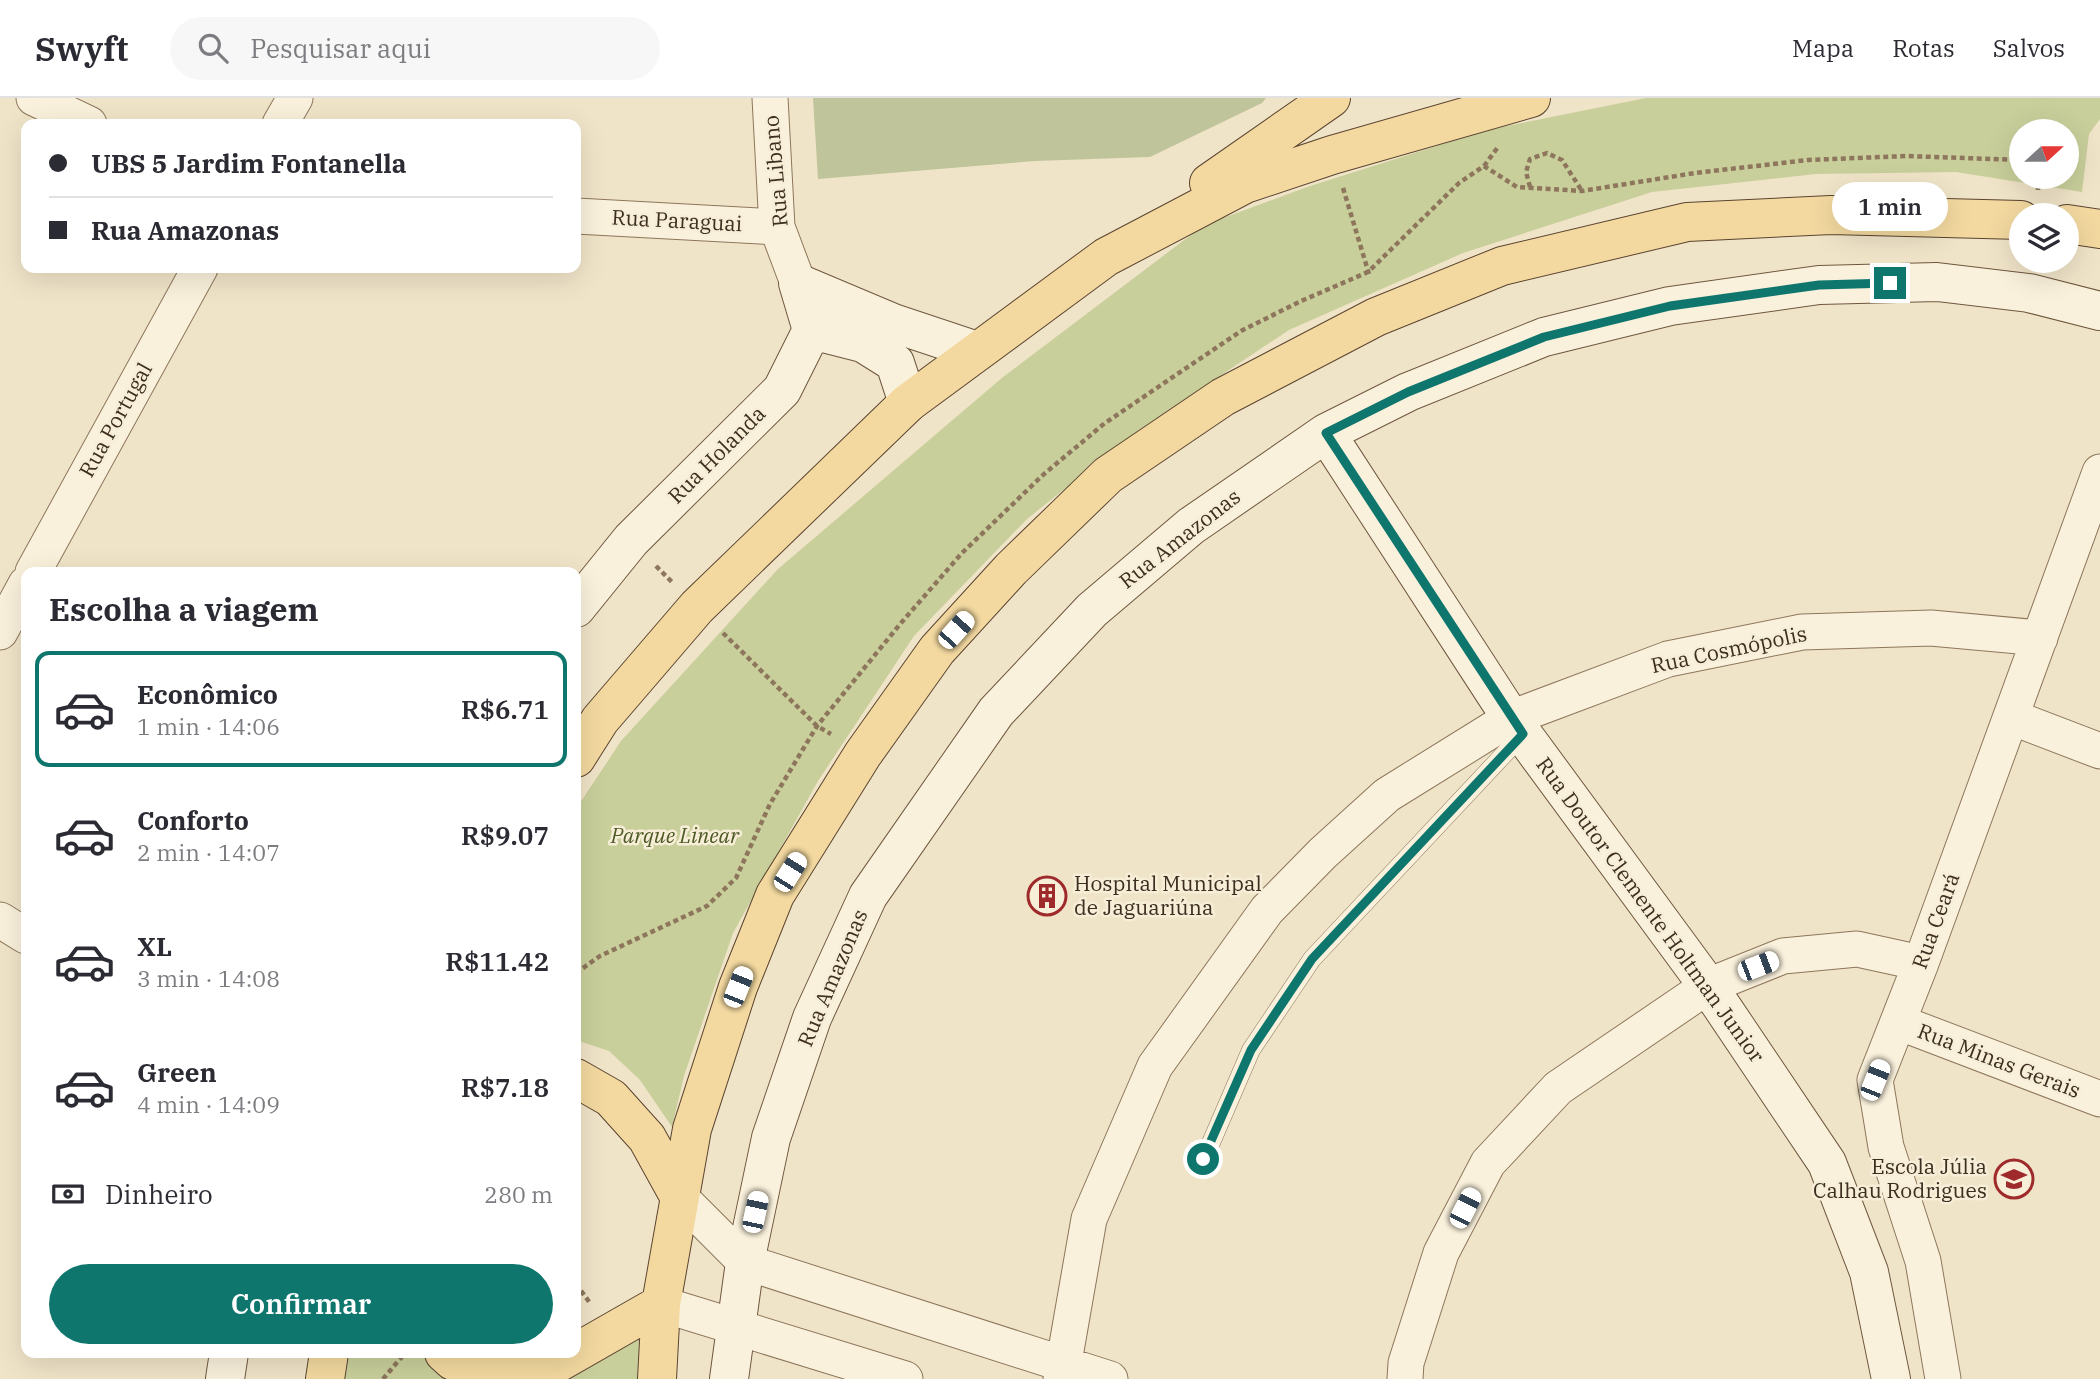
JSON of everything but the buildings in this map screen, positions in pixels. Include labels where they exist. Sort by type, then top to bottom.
[{"type":"main road","points":[[581,750],[600,720],[697,607],[908,403],[1106,257],[1331,98]]},
{"type":"main road","points":[[1106,257],[1245,184],[1332,155],[1531,98]]},
{"type":"main road","points":[[657,1379],[661,1304],[692,1129],[738,987],[775,895],[863,754],[937,650],[1011,569],[1108,475],[1223,397],[1376,317],[1502,266],[1687,222],[1830,215],[2009,220]]},
{"type":"main road","points":[[2079,226],[2100,229]]},
{"type":"main road","points":[[581,1081],[611,1098],[647,1138],[679,1196]]},
{"type":"main road","points":[[581,1350],[661,1304]]},
{"type":"main road","points":[[325,1379],[328,1358]]},
{"type":"main road","points":[[450,1358],[506,1372],[556,1364],[566,1358]]},
{"type":"street","points":[[34,98],[78,119]]},
{"type":"street","points":[[283,119],[295,98]]},
{"type":"street","name":"Rua Libano","points":[[770,98],[777,227],[798,284]]},
{"type":"street","name":"Rua Paraguai","points":[[581,216],[777,227]]},
{"type":"street","name":"Rua Portugal","points":[[36,567],[197,273]]},
{"type":"street","name":"Rua Amazonas","points":[[730,1379],[745,1262],[771,1139],[812,1018],[868,896],[996,712],[1092,610],[1191,526],[1326,433],[1408,392],[1544,337],[1670,306],[1819,285],[1937,282],[2029,293],[2100,311]]},
{"type":"street","points":[[798,284],[812,330],[863,343],[895,363],[908,403]]},
{"type":"street","points":[[798,284],[893,323],[976,351]]},
{"type":"street","name":"Rua Holanda","points":[[581,602],[631,540],[782,390],[812,330]]},
{"type":"street","name":"Rua Doutor Clemente Holtman Junior","points":[[1326,433],[1517,726],[1708,985],[1827,1163],[1869,1272],[1891,1379]]},
{"type":"street","name":"Rua Ceará","points":[[1946,1378],[1923,1261],[1886,1147],[1875,1080],[1921,963],[2100,472]]},
{"type":"street","points":[[0,632],[21,593]]},
{"type":"street","name":"Rua Cosmópolis","points":[[1063,1372],[1089,1219],[1155,1066],[1267,910],[1387,795],[1517,726],[1668,659],[1802,632],[1931,628],[2040,638]]},
{"type":"street","points":[[2011,717],[2100,751]]},
{"type":"street","points":[[0,920],[21,933]]},
{"type":"street","points":[[1405,1379],[1406,1363],[1441,1253],[1488,1163],[1558,1088],[1708,985],[1783,956],[1857,949],[1921,963]]},
{"type":"street","name":"Rua Minas Gerais","points":[[1898,1022],[2100,1099]]},
{"type":"street","points":[[679,1196],[745,1262],[1063,1372],[1110,1379]]},
{"type":"street","points":[[661,1304],[905,1379]]},
{"type":"street","points":[[225,1379],[228,1358]]},
{"type":"lane","points":[[1203,1159],[1251,1050],[1312,959],[1517,726]]},
{"type":"path","points":[[1530,187],[1527,173],[1530,159],[1547,153],[1562,160],[1582,191]]},
{"type":"path","points":[[1332,155],[1368,272],[1376,317]]},
{"type":"path","points":[[581,969],[600,956],[706,906],[736,878],[770,804],[817,726],[962,553],[1044,474],[1105,423],[1241,331],[1368,272],[1459,183],[1484,166],[1517,187],[1582,191],[1695,173],[1808,160],[1906,156],[2009,160]]},
{"type":"path","points":[[631,540],[817,726],[863,754]]},
{"type":"path","points":[[383,1379],[401,1358]]},
{"type":"green space","points":[[813,98],[1266,98],[1262,103],[1150,157],[1035,161],[818,179]]},
{"type":"green space","name":"Parque Linear","points":[[1646,98],[2100,98],[2100,119],[2089,134],[2082,192],[2063,189],[2079,189],[2079,119],[2009,119],[2009,180],[1956,172],[1816,174],[1652,192],[1463,253],[1289,330],[1136,432],[1027,519],[914,636],[818,781],[733,933],[684,1076],[672,1127],[640,1080],[609,1051],[581,1042],[581,801],[621,741],[778,569],[1003,377],[1204,225],[1307,187],[1487,130]]},
{"type":"green space","points":[[646,1318],[640,1379],[339,1379],[342,1358],[452,1358],[509,1378],[555,1358],[581,1358],[581,1346]]},
{"type":"place","name":"Hospital Municipal de Jaguariúna","points":[[1047,896]]},
{"type":"place","name":"Escola Júlia Calhau Rodrigues","points":[[2014,1179]]},
{"type":"route","points":[[1203,1159],[1251,1050],[1312,959],[1523,734],[1326,433],[1408,392],[1544,337],[1670,306],[1819,285],[1890,283]]}]
